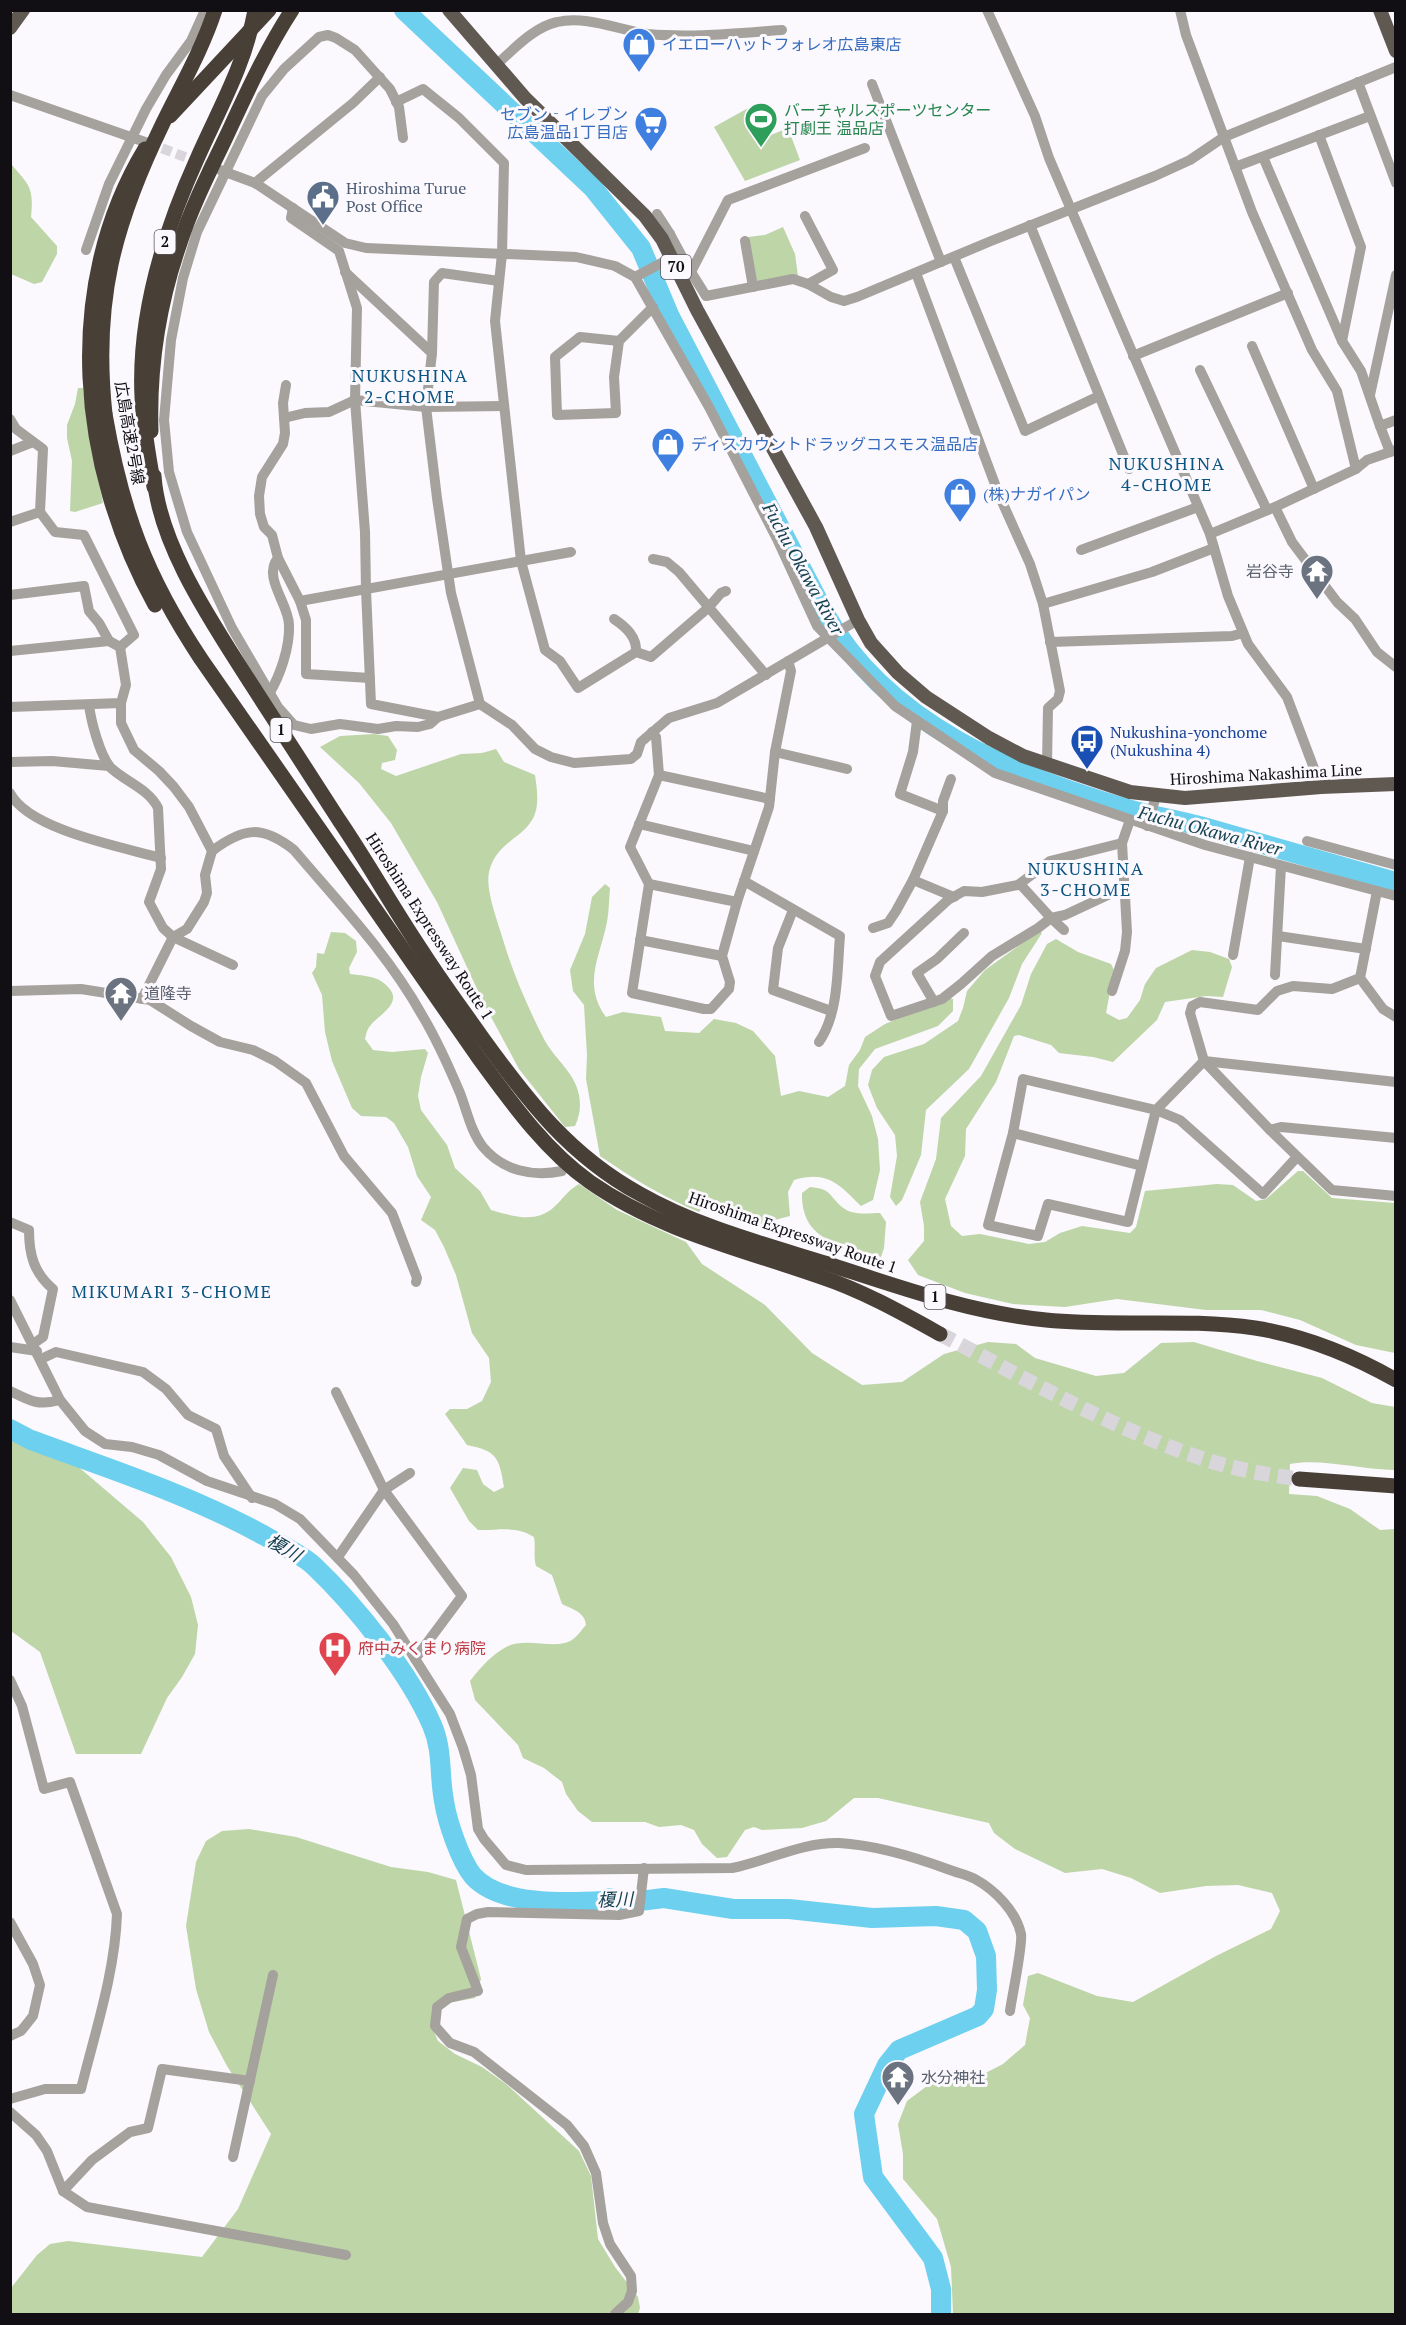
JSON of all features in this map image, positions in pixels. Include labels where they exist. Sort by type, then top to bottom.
[{"type":"highway","name":"広島高速2号線","points":[[214,10],[201,44],[140,173],[115,244],[106,283],[102,325],[101,364],[105,414],[125,506],[135,536],[158,588],[201,659],[319,827]]},
{"type":"highway","name":"広島高速2号線","points":[[156,493],[143,422],[142,394],[144,340],[153,290],[166,239],[185,187],[243,60],[255,10]]},
{"type":"highway","points":[[269,10],[167,119],[151,141],[125,187],[105,239],[97,277],[90,326],[90,386],[98,446],[112,505],[121,533],[144,584],[190,656],[319,827]]},
{"type":"highway","points":[[156,493],[150,405],[158,334],[172,267],[199,195],[266,52],[292,10]]},
{"type":"highway","name":"Hiroshima Expressway Route 1","points":[[156,493],[185,572],[227,645],[374,871],[422,951],[520,1090],[554,1128],[596,1166],[618,1181],[712,1234]]},
{"type":"highway","name":"Hiroshima Expressway Route 1","points":[[319,827],[478,1057],[509,1100],[545,1143],[566,1163],[611,1196],[659,1221],[1005,1314],[1057,1321],[1164,1322],[1256,1328],[1302,1339],[1348,1355],[1395,1380]]},
{"type":"highway","name":"1","points":[[712,1234],[843,1285],[891,1307],[940,1334]]},
{"type":"highway","points":[[1299,1479],[1395,1486]]},
{"type":"main road","points":[[10,28],[22,10]]},
{"type":"main road","name":"Hiroshima Nakashima Line","points":[[449,10],[525,98],[666,237],[671,258],[730,373],[816,526],[858,620],[871,643],[898,673],[926,697],[989,738],[1023,756],[1122,789],[1156,796],[1185,798],[1321,787],[1395,784]]},
{"type":"main road","points":[[1380,10],[1395,51]]},
{"type":"street","points":[[86,250],[109,184],[146,109],[166,75],[191,41],[205,10]]},
{"type":"street","points":[[987,10],[1035,116],[1049,158],[1210,534],[1228,596],[1243,633],[1248,644],[1287,697],[1321,787]]},
{"type":"street","points":[[1180,10],[1186,35],[1235,167],[1312,350],[1337,391],[1356,469]]},
{"type":"street","points":[[497,64],[534,33],[560,16],[649,34],[700,35],[782,30]]},
{"type":"street","points":[[403,138],[396,102],[380,77],[355,50],[328,35],[319,37],[284,69],[262,96],[223,171],[197,232],[183,278],[171,340],[164,420],[169,472],[187,532],[232,628],[269,694],[294,725],[311,729],[340,724],[378,729],[418,726],[430,724],[438,717],[480,704]]},
{"type":"street","points":[[657,214],[666,237],[706,296],[794,279],[831,297],[844,300],[857,297],[1190,160],[1224,137],[1395,67]]},
{"type":"street","points":[[255,183],[353,103],[380,77]]},
{"type":"street","points":[[1358,82],[1395,183]]},
{"type":"street","points":[[872,84],[941,262]]},
{"type":"street","points":[[396,102],[423,89],[459,118],[504,163],[502,254],[495,321],[521,561],[545,650],[560,661],[578,688],[636,652]]},
{"type":"street","points":[[10,95],[148,142]]},
{"type":"street","points":[[1235,167],[1370,116]]},
{"type":"street","points":[[1319,135],[1361,247],[1342,341]]},
{"type":"street","points":[[691,272],[728,200],[865,148]]},
{"type":"street","points":[[1210,534],[1314,489],[1356,469],[1367,460],[1393,451],[1380,426],[1361,370],[1342,341],[1263,157]]},
{"type":"street","points":[[223,171],[255,183],[345,243],[366,249],[576,257],[615,266],[635,277],[709,407],[777,539],[817,626],[895,706],[995,773],[1147,826],[1281,866],[1395,896]]},
{"type":"street","points":[[293,208],[291,219],[339,251],[357,308],[355,400],[365,532],[371,704],[438,717]]},
{"type":"street","points":[[805,216],[834,270],[808,284]]},
{"type":"street","points":[[1030,225],[1129,469]]},
{"type":"street","points":[[745,241],[753,287]]},
{"type":"street","points":[[954,257],[1025,431],[1099,396]]},
{"type":"street","points":[[635,277],[671,258]]},
{"type":"street","points":[[345,272],[432,353]]},
{"type":"street","points":[[499,280],[442,273],[434,282],[432,353],[426,407],[451,593],[480,704],[512,726],[534,749],[551,757],[574,763],[631,759],[637,754],[641,742],[669,718],[717,702],[858,620]]},
{"type":"street","points":[[916,273],[999,495],[1030,564],[1043,604],[1060,691],[1058,699],[1048,708],[1047,764]]},
{"type":"street","points":[[1370,396],[1395,275]]},
{"type":"street","points":[[1133,356],[1288,293]]},
{"type":"street","points":[[619,341],[580,337],[555,357],[557,415],[616,413],[614,377],[619,341],[653,307]]},
{"type":"street","points":[[1252,346],[1314,489]]},
{"type":"street","points":[[1200,370],[1271,508],[1292,542],[1337,602],[1355,619],[1377,652],[1395,667]]},
{"type":"street","points":[[286,385],[283,403],[285,433],[283,444],[262,477],[259,496],[260,514],[264,526],[272,536],[278,558],[300,601],[306,620],[306,674],[370,678]]},
{"type":"street","points":[[284,418],[305,413],[329,412],[355,400],[426,407],[504,406]]},
{"type":"street","points":[[10,419],[16,429],[43,449],[40,512],[55,532],[84,535],[134,636],[120,647]]},
{"type":"street","points":[[1380,426],[1395,420]]},
{"type":"street","points":[[10,450],[33,442]]},
{"type":"street","points":[[1081,550],[1198,507]]},
{"type":"street","points":[[10,522],[40,512]]},
{"type":"street","points":[[1043,604],[1152,572],[1214,548]]},
{"type":"street","points":[[300,601],[571,552]]},
{"type":"street","points":[[269,694],[276,683],[288,640],[289,624],[286,609],[274,580],[273,563],[278,558]]},
{"type":"street","points":[[653,559],[667,562],[679,572],[766,675]]},
{"type":"street","points":[[10,595],[84,586],[90,611],[110,641],[120,647]]},
{"type":"street","points":[[636,652],[651,657],[708,608],[721,593],[726,591]]},
{"type":"street","points":[[614,619],[627,627],[636,644],[636,652]]},
{"type":"street","points":[[1050,642],[1232,636],[1243,633]]},
{"type":"street","points":[[10,651],[110,641]]},
{"type":"street","points":[[120,647],[126,685],[121,703],[121,723],[134,750],[159,771],[189,807],[212,851]]},
{"type":"street","points":[[652,732],[656,737],[659,775],[630,847],[649,884],[632,993],[711,1009],[729,989],[730,982],[722,956],[770,799],[775,752],[791,671],[788,661]]},
{"type":"street","points":[[10,707],[121,703]]},
{"type":"street","points":[[88,705],[92,722],[110,766],[154,799],[158,808],[161,869],[149,902],[163,928],[173,938],[233,965]]},
{"type":"street","points":[[917,721],[913,752],[900,794],[943,811]]},
{"type":"street","points":[[775,752],[847,769]]},
{"type":"street","points":[[10,762],[52,761],[110,766]]},
{"type":"street","points":[[659,775],[770,799]]},
{"type":"street","points":[[873,928],[888,923],[913,880],[943,811],[943,801],[951,779]]},
{"type":"street","points":[[10,794],[29,814],[51,826],[161,858]]},
{"type":"street","points":[[1147,826],[1156,796]]},
{"type":"street","points":[[1112,991],[1125,951],[1127,932],[1122,843],[1130,820]]},
{"type":"street","points":[[639,824],[754,851]]},
{"type":"street","points":[[142,999],[173,938],[187,929],[204,902],[207,893],[205,875],[212,851],[229,838],[245,832],[262,832],[278,838],[294,850],[376,946],[400,979],[423,1016],[441,1052],[483,1147],[498,1161],[515,1170],[548,1174],[562,1171]]},
{"type":"street","points":[[1307,841],[1395,865]]},
{"type":"street","points":[[1122,843],[1050,861],[1020,884],[982,892],[964,891],[954,897],[880,962],[875,976],[891,1016],[942,999],[992,956],[1051,918],[1065,915],[1125,887]]},
{"type":"street","points":[[1233,955],[1250,857]]},
{"type":"street","points":[[1275,975],[1281,866]]},
{"type":"street","points":[[913,880],[954,897]]},
{"type":"street","points":[[744,881],[840,936],[828,1028],[819,1042]]},
{"type":"street","points":[[649,884],[737,902]]},
{"type":"street","points":[[1020,884],[1064,930]]},
{"type":"street","points":[[1377,891],[1360,978],[1383,1009],[1395,1017]]},
{"type":"street","points":[[793,910],[778,948],[773,990],[831,1011]]},
{"type":"street","points":[[934,1002],[917,973],[937,959],[964,933]]},
{"type":"street","points":[[1278,936],[1366,949]]},
{"type":"street","points":[[640,940],[722,956]]},
{"type":"street","points":[[1360,978],[1332,988],[1293,986],[1277,991],[1258,1010],[1200,1002],[1192,1006],[1190,1013],[1204,1061],[1332,1190],[1395,1196]]},
{"type":"street","points":[[10,991],[81,989],[150,1000],[220,1042],[253,1050],[275,1061],[306,1083],[344,1156],[392,1213],[417,1278],[416,1282]]},
{"type":"street","points":[[1204,1061],[1395,1082]]},
{"type":"street","points":[[1204,1061],[1156,1110],[1128,1222],[1048,1204],[1038,1236],[988,1225],[1012,1133],[1023,1079],[1156,1110],[1180,1120],[1263,1194],[1297,1157]]},
{"type":"street","points":[[1270,1130],[1281,1127],[1395,1138]]},
{"type":"street","points":[[1012,1133],[1142,1166]]},
{"type":"street","points":[[10,1222],[29,1230],[29,1244],[39,1277],[53,1289],[43,1337],[37,1351]]},
{"type":"street","points":[[10,1300],[60,1400],[85,1431],[105,1444],[132,1447],[159,1455],[207,1481],[275,1504],[300,1519],[318,1540],[338,1557],[393,1624],[450,1714],[471,1775],[478,1829],[506,1864],[526,1869],[732,1868],[753,1864],[808,1846],[838,1843],[887,1851],[975,1879],[1001,1898],[1013,1916],[1021,1935],[1010,2011]]},
{"type":"street","points":[[10,1347],[56,1352],[143,1372],[166,1389],[188,1415],[216,1429],[224,1456],[253,1498]]},
{"type":"street","points":[[10,1391],[32,1402],[45,1404],[60,1400]]},
{"type":"street","points":[[336,1392],[384,1490],[462,1596],[415,1659]]},
{"type":"street","points":[[338,1557],[384,1490],[410,1473]]},
{"type":"street","points":[[10,1680],[22,1706],[44,1790],[70,1782],[117,1914],[117,1932],[111,1966],[81,2089],[45,2089],[10,2099]]},
{"type":"street","points":[[615,2314],[628,2302],[632,2291],[631,2276],[610,2244],[603,2223],[596,2173],[584,2146],[567,2125],[474,2052],[450,2043],[435,2026],[437,2007],[449,1998],[478,1992],[461,1947],[467,1919],[488,1912],[608,1915],[634,1913],[639,1911],[644,1868]]},
{"type":"street","points":[[10,1922],[33,1964],[40,1984],[40,1993],[33,2016],[21,2031],[10,2036]]},
{"type":"street","points":[[233,2157],[273,1975]]},
{"type":"street","points":[[63,2192],[92,2160],[130,2132],[148,2128],[162,2069],[250,2081]]},
{"type":"street","points":[[10,2112],[36,2135],[47,2151],[63,2192],[87,2207],[346,2255]]},
{"type":"green space","name":"バーチャルスポーツセンター 打劇王 温品店","points":[[750,107],[766,137],[788,128],[800,160],[745,181],[714,127]]},
{"type":"green space","points":[[11,164],[29,187],[32,199],[31,217],[57,246],[57,254],[42,282],[34,284],[11,274]]},
{"type":"green space","points":[[783,227],[795,254],[798,276],[758,282],[755,278],[748,237],[765,235]]},
{"type":"green space","points":[[78,388],[83,388],[103,503],[75,512],[70,511],[72,461],[67,425]]},
{"type":"green space","points":[[374,734],[388,736],[397,750],[395,760],[382,763],[381,769],[396,776],[461,754],[482,753],[496,749],[504,762],[535,775],[537,798],[535,815],[528,826],[503,848],[492,862],[488,880],[489,889],[508,955],[528,1005],[549,1048],[577,1087],[580,1107],[575,1126],[565,1127],[519,1069],[483,1002],[437,902],[391,823],[359,783],[320,747],[340,736]]},
{"type":"green space","points":[[605,884],[610,888],[608,914],[594,982],[599,1005],[606,1017],[623,1012],[661,1017],[665,1031],[699,1033],[714,1019],[736,1023],[753,1031],[775,1056],[781,1096],[799,1091],[828,1097],[845,1086],[849,1065],[860,1050],[865,1037],[885,1024],[949,998],[953,999],[953,1011],[938,1026],[875,1049],[859,1069],[858,1086],[872,1116],[878,1139],[880,1170],[873,1200],[861,1206],[832,1181],[805,1177],[794,1180],[788,1192],[790,1216],[759,1224],[709,1199],[699,1212],[648,1187],[600,1156],[586,1079],[584,1005],[573,991],[570,970],[585,934],[592,897]]},
{"type":"green space","points":[[1039,931],[1042,933],[1022,964],[1009,998],[969,1069],[926,1110],[921,1155],[902,1200],[896,1206],[890,1197],[897,1156],[895,1135],[877,1108],[868,1085],[872,1070],[884,1057],[924,1044],[958,1021],[967,991],[985,970]]},
{"type":"green space","points":[[331,932],[345,933],[356,941],[357,952],[349,968],[350,974],[376,979],[385,984],[393,994],[388,1009],[369,1027],[365,1039],[373,1050],[392,1052],[425,1049],[428,1053],[418,1096],[421,1110],[447,1145],[455,1168],[480,1191],[491,1210],[524,1217],[540,1215],[554,1207],[579,1184],[617,1210],[686,1242],[702,1264],[765,1305],[812,1353],[862,1385],[902,1382],[944,1354],[988,1342],[1016,1344],[1035,1358],[1096,1376],[1124,1373],[1161,1343],[1194,1342],[1322,1378],[1372,1403],[1395,1407],[1395,1470],[1315,1462],[1290,1464],[1289,1494],[1317,1496],[1350,1509],[1380,1530],[1395,1529],[1395,2314],[953,2314],[951,2267],[937,2219],[903,2179],[903,2154],[898,2124],[907,2101],[931,2083],[970,2081],[1003,2064],[1025,2045],[1030,2018],[1023,2005],[1028,1976],[1038,1973],[1097,1996],[1133,2002],[1216,1956],[1271,1929],[1280,1911],[1272,1893],[1238,1885],[1206,1886],[1160,1893],[1131,1878],[1102,1869],[1065,1873],[1015,1849],[994,1833],[989,1823],[878,1798],[854,1798],[826,1821],[802,1828],[762,1830],[754,1827],[745,1830],[727,1857],[717,1858],[702,1844],[694,1830],[681,1825],[659,1827],[645,1822],[592,1822],[578,1811],[566,1794],[562,1782],[544,1768],[523,1758],[518,1745],[475,1700],[470,1681],[487,1661],[502,1649],[524,1643],[560,1644],[567,1642],[577,1636],[586,1625],[581,1614],[562,1604],[552,1575],[536,1566],[534,1537],[514,1530],[478,1530],[469,1521],[450,1488],[463,1468],[477,1470],[483,1484],[494,1492],[504,1487],[495,1457],[485,1450],[467,1445],[445,1414],[450,1409],[467,1409],[482,1401],[491,1382],[489,1358],[472,1333],[456,1275],[444,1247],[435,1230],[421,1220],[431,1197],[417,1176],[408,1147],[394,1123],[386,1117],[361,1116],[352,1108],[332,1061],[325,1032],[322,995],[312,973],[316,967],[317,953],[324,954]]},
{"type":"green space","points":[[1056,939],[1078,952],[1111,964],[1114,970],[1106,1013],[1119,1020],[1127,1018],[1140,1000],[1145,984],[1156,968],[1192,950],[1210,952],[1229,959],[1232,967],[1223,997],[1206,996],[1165,1002],[1157,1020],[1113,1062],[1059,1053],[1051,1045],[1019,1035],[1014,1036],[996,1082],[966,1129],[965,1156],[945,1199],[951,1226],[962,1236],[980,1234],[1029,1244],[1045,1242],[1060,1233],[1082,1226],[1130,1233],[1136,1227],[1145,1191],[1217,1184],[1233,1185],[1256,1201],[1266,1199],[1298,1171],[1303,1171],[1332,1198],[1395,1203],[1395,1353],[1356,1345],[1300,1320],[1261,1310],[1206,1310],[1117,1299],[1065,1307],[1013,1304],[965,1293],[918,1275],[908,1260],[924,1241],[920,1202],[936,1159],[941,1118],[981,1076],[1021,1005],[1031,974],[1047,944]]},
{"type":"green space","points":[[810,1187],[826,1191],[850,1212],[880,1213],[886,1222],[881,1257],[826,1239],[816,1232],[808,1222],[804,1209],[802,1193]]},
{"type":"green space","points":[[11,1422],[55,1447],[143,1522],[171,1557],[191,1597],[198,1625],[195,1654],[167,1698],[141,1754],[76,1754],[40,1652],[11,1631]]},
{"type":"green space","points":[[249,1829],[296,1837],[391,1867],[428,1872],[456,1880],[481,1979],[475,1998],[432,2006],[431,2025],[438,2041],[455,2054],[482,2067],[506,2084],[579,2151],[591,2176],[598,2239],[615,2267],[638,2297],[640,2308],[638,2314],[11,2314],[11,2288],[37,2255],[50,2244],[68,2241],[202,2257],[238,2209],[271,2134],[227,2066],[209,2032],[196,1989],[186,1926],[196,1862],[206,1841],[222,1831]]},
{"type":"waterway","name":"Fuchu Okawa River","points":[[404,10],[593,188],[641,248],[670,317],[825,614],[851,652],[882,686],[917,715],[956,740],[998,762],[1041,780],[1128,809],[1203,827],[1396,882]]},
{"type":"waterway","name":"榎川","points":[[10,1429],[31,1440],[150,1484],[237,1521],[284,1546],[314,1566],[364,1620],[396,1662],[422,1705],[438,1744],[442,1791],[455,1840],[468,1869],[485,1886],[516,1898],[534,1901],[603,1901],[609,1898],[631,1902],[664,1898],[733,1909],[789,1909],[872,1918],[936,1916],[964,1920],[977,1931],[986,1956],[987,1990],[984,2009],[978,2016],[899,2050],[887,2065],[864,2114],[873,2177],[933,2258],[941,2289],[941,2314]]},
{"type":"tunnel","points":[[148,143],[217,169]]},
{"type":"tunnel","points":[[940,1334],[1073,1404],[1175,1449],[1254,1472],[1299,1479]]},
{"type":"place","name":"イエローハットフォレオ広島東店","points":[[639,73]]},
{"type":"place","name":"バーチャルスポーツセンター 打劇王 温品店","points":[[761,148]]},
{"type":"place","name":"セブン‐イレブン 広島温品1丁目店","points":[[651,152]]},
{"type":"place","name":"Hiroshima Turue Post Office","points":[[323,226]]},
{"type":"place","name":"ディスカウントドラッグコスモス温品店","points":[[668,473]]},
{"type":"place","name":"(株)ナガイパン","points":[[960,523]]},
{"type":"place","name":"岩谷寺","points":[[1317,600]]},
{"type":"place","name":"Nukushina-yonchome (Nukushina 4)","points":[[1087,770]]},
{"type":"place","name":"道隆寺","points":[[121,1022]]},
{"type":"place","name":"府中みくまり病院","points":[[335,1677]]},
{"type":"place","name":"水分神社","points":[[898,2106]]},
{"type":"district","name":"NUKUSHINA 2-CHOME","points":[[410,386]]},
{"type":"district","name":"NUKUSHINA 4-CHOME","points":[[1167,474]]},
{"type":"district","name":"NUKUSHINA 3-CHOME","points":[[1086,879]]},
{"type":"district","name":"MIKUMARI 3-CHOME","points":[[172,1292]]}]
